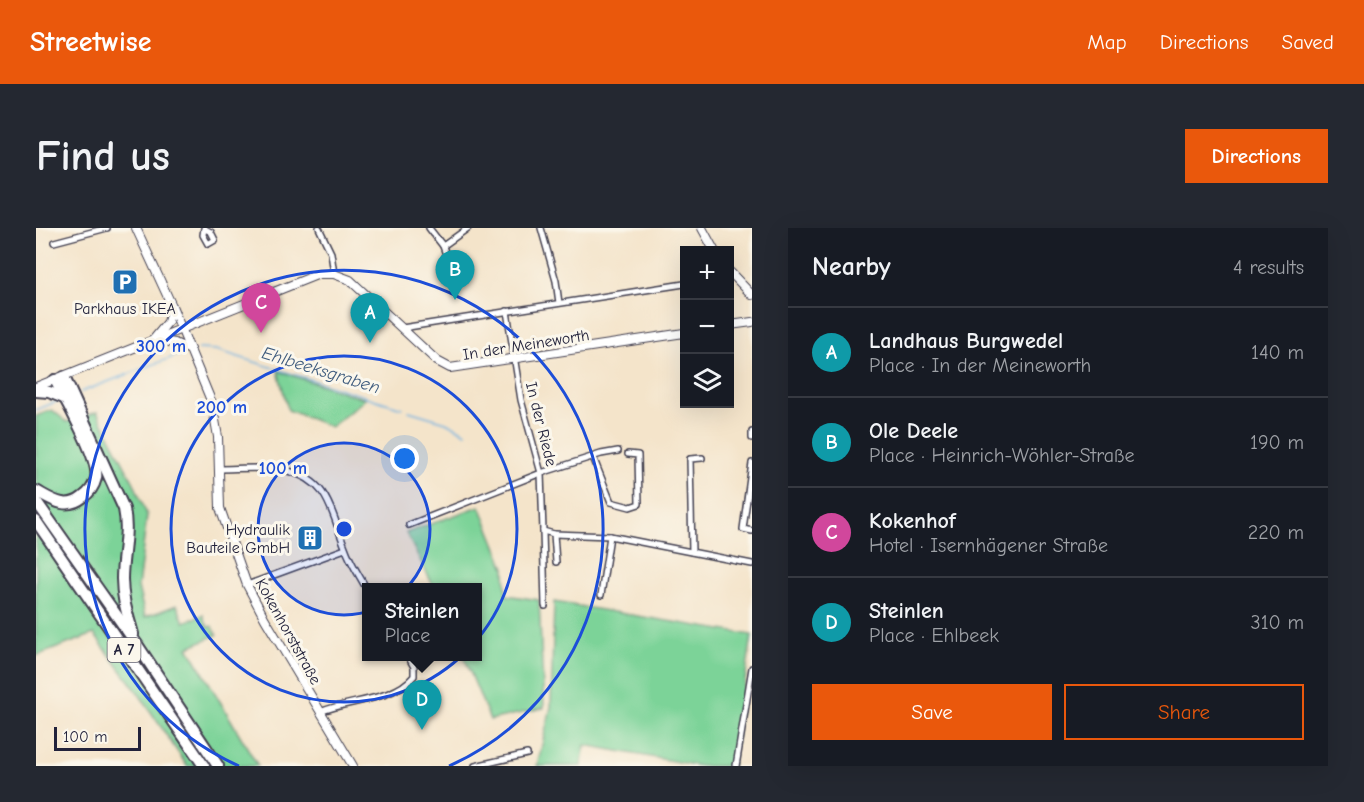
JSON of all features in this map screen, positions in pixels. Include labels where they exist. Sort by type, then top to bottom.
[{"type":"highway","points":[[36,491],[56,503],[72,503],[85,495],[96,478],[92,454],[64,398],[59,378]]},
{"type":"highway","points":[[59,378],[124,509],[126,528],[122,567],[123,596],[136,643]]},
{"type":"highway","points":[[36,389],[64,398]]},
{"type":"highway","name":"A 7","points":[[36,501],[136,643],[218,766]]},
{"type":"highway","name":"A 7","points":[[36,521],[204,766]]},
{"type":"main road","name":"Kokenhorststraße","points":[[136,228],[172,306],[214,412],[218,437],[219,499],[223,521],[247,585],[353,766]]},
{"type":"main road","points":[[702,228],[712,246]]},
{"type":"main road","points":[[36,389],[311,276],[334,274]]},
{"type":"main road","name":"In der Meineworth","points":[[334,274],[350,280],[437,362],[450,368],[680,334]]},
{"type":"main road","points":[[734,277],[751,292]]},
{"type":"main road","points":[[153,341],[168,322],[172,306]]},
{"type":"main road","points":[[734,324],[752,322]]},
{"type":"main road","points":[[153,341],[175,343],[190,350]]},
{"type":"street","points":[[54,242],[107,228]]},
{"type":"street","points":[[319,228],[331,253],[334,274]]},
{"type":"street","points":[[429,228],[443,246],[447,258]]},
{"type":"street","points":[[443,246],[468,228]]},
{"type":"street","points":[[544,229],[559,303]]},
{"type":"street","points":[[402,328],[680,285]]},
{"type":"street","name":"In der Riede","points":[[507,311],[520,400],[541,473],[545,606]]},
{"type":"street","points":[[752,432],[752,438]]},
{"type":"street","points":[[409,525],[541,473],[608,452],[618,452]]},
{"type":"street","points":[[593,457],[611,502],[630,507],[639,504],[638,455],[628,454]]},
{"type":"street","points":[[692,552],[690,459],[702,458]]},
{"type":"street","points":[[752,463],[743,529],[752,531]]},
{"type":"street","points":[[218,469],[285,470],[312,482],[325,494],[345,549],[363,583]]},
{"type":"street","points":[[543,531],[554,534],[610,536],[752,564]]},
{"type":"street","points":[[554,534],[556,562]]},
{"type":"street","points":[[601,595],[610,536]]},
{"type":"street","points":[[247,585],[345,549]]},
{"type":"street","points":[[320,712],[379,697],[404,685],[414,676],[414,666],[411,661]]},
{"type":"street","points":[[736,766],[749,702],[752,668]]},
{"type":"street","points":[[475,766],[526,754]]},
{"type":"green space","points":[[278,371],[365,399],[331,427],[288,410]]},
{"type":"green space","points":[[52,410],[67,422],[97,412],[134,483],[147,515],[138,587],[145,617],[177,605],[184,622],[203,615],[208,627],[212,626],[217,635],[188,647],[258,766],[187,766],[139,694],[94,634],[36,656],[36,416]]},
{"type":"green space","points":[[480,506],[505,568],[506,595],[539,600],[544,708],[490,720],[466,661],[482,661],[482,583],[432,583],[406,533]]},
{"type":"green space","points":[[554,602],[752,635],[732,766],[700,766],[585,745],[581,766],[537,766],[551,707]]},
{"type":"waterway","name":"Ehlbeeksgraben","points":[[198,349],[216,350],[402,408]]},
{"type":"waterway","name":"Ehlbeeksgraben","points":[[81,392],[181,354]]},
{"type":"waterway","name":"Ehlbeeksgraben","points":[[36,410],[58,401]]},
{"type":"waterway","name":"Ehlbeeksgraben","points":[[409,411],[446,422],[466,433]]},
{"type":"place","name":"Parkhaus IKEA","points":[[125,282]]},
{"type":"place","name":"Ole Deele","points":[[455,300]]},
{"type":"place","name":"Kokenhof","points":[[261,333]]},
{"type":"place","name":"Landhaus Burgwedel","points":[[370,343]]},
{"type":"place","name":"Hydraulik Bauteile GmbH","points":[[310,538]]},
{"type":"place","name":"Steinlen","points":[[422,730]]}]
